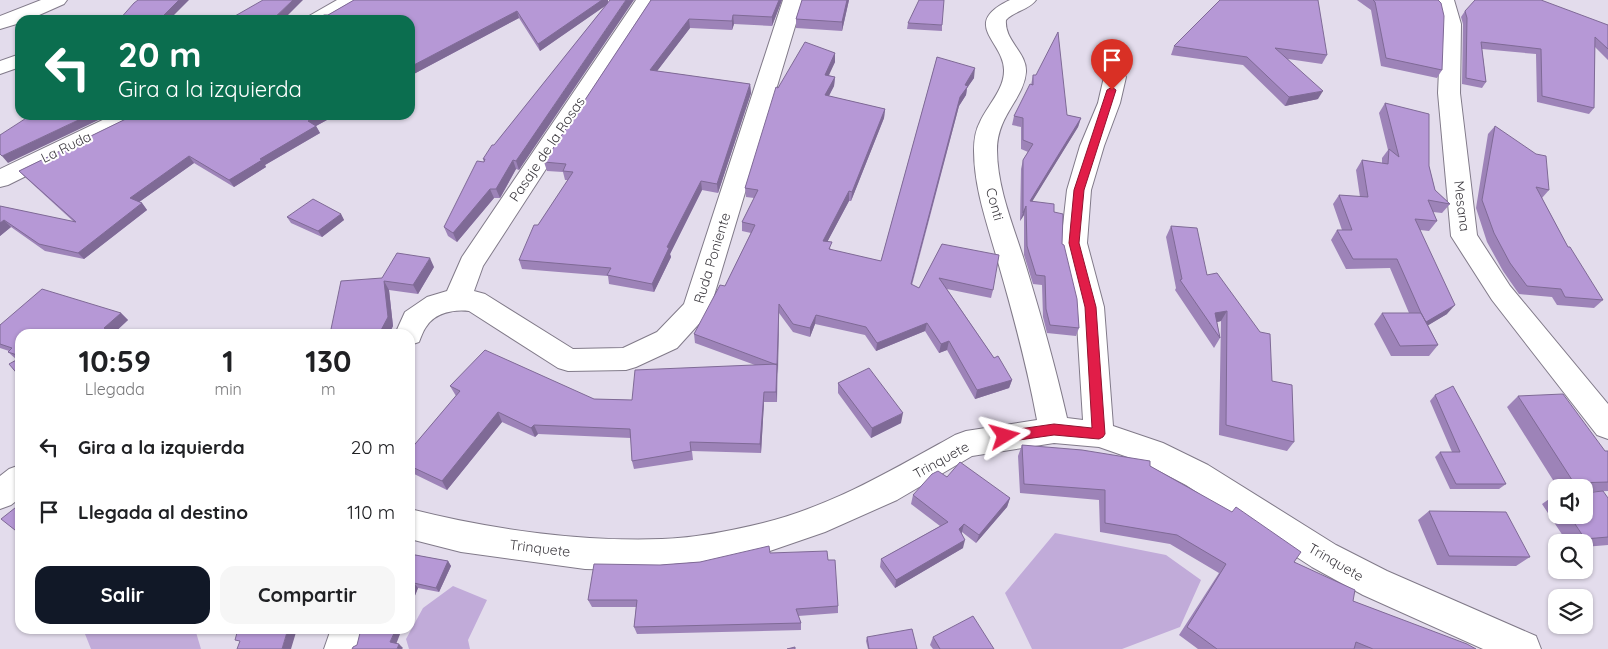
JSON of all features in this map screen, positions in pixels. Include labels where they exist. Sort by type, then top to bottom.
[{"type":"street","points":[[27,0],[56,7]]},
{"type":"street","points":[[325,15],[351,0]]},
{"type":"street","name":"Ruda Poniente","points":[[457,299],[475,301],[568,360],[626,359],[666,340],[696,309],[793,0]]},
{"type":"street","name":"Conti","points":[[1026,0],[1003,12],[996,19],[994,26],[999,37],[1012,54],[1016,72],[1010,89],[992,120],[986,137],[989,183],[1044,376],[1054,430]]},
{"type":"street","name":"Mesana","points":[[1444,0],[1451,24],[1448,93],[1464,236],[1501,293],[1608,426]]},
{"type":"street","name":"Pasaje de la Rosas","points":[[457,299],[471,264],[643,4]]},
{"type":"street","points":[[25,15],[56,7]]},
{"type":"street","points":[[0,23],[15,18]]},
{"type":"street","points":[[0,68],[15,62]]},
{"type":"street","points":[[1099,434],[1090,307],[1074,243],[1079,190],[1092,146],[1109,103],[1115,77]]},
{"type":"street","name":"La Ruda","points":[[0,178],[121,120]]},
{"type":"street","points":[[412,329],[415,319],[437,304],[457,299]]},
{"type":"street","name":"Trinquete","points":[[415,525],[461,537],[585,553],[662,555],[700,551],[764,538],[814,521],[886,490],[966,444],[1054,430],[1099,434],[1152,452],[1197,475],[1324,556],[1375,583],[1523,649]]},
{"type":"street","points":[[0,495],[15,483]]},
{"type":"street","points":[[342,649],[346,634]]},
{"type":"shaded area","points":[[1055,533],[1166,555],[1201,580],[1180,627],[1122,649],[1032,649],[1005,593]]},
{"type":"shaded area","points":[[453,586],[487,600],[468,640],[470,649],[409,649],[406,639],[409,634],[415,634],[415,623],[423,608]]},
{"type":"shaded area","points":[[85,634],[196,634],[201,649],[91,649]]},
{"type":"building","points":[[138,0],[179,0],[164,15],[123,15]]},
{"type":"building","points":[[263,0],[293,0],[277,15],[237,15]]},
{"type":"building","points":[[354,0],[602,0],[538,44],[517,11],[415,64],[415,15],[328,15]]},
{"type":"building","points":[[610,0],[626,0],[516,161],[513,160],[496,189],[490,189],[453,233],[444,227],[477,161],[484,162],[485,159],[483,159],[492,145],[494,145]]},
{"type":"building","points":[[651,0],[779,0],[772,17],[733,15],[732,21],[689,19],[650,70],[750,84],[717,184],[701,181],[667,247],[669,248],[652,284],[607,275],[611,268],[519,260],[534,225],[538,225],[573,172],[563,171],[566,164],[544,162]]},
{"type":"building","points":[[802,0],[847,0],[842,22],[796,19]]},
{"type":"building","points":[[919,0],[944,0],[942,25],[908,23]]},
{"type":"building","points":[[1220,0],[1318,0],[1327,55],[1275,48],[1323,91],[1289,97],[1247,57],[1174,46]]},
{"type":"building","points":[[1373,0],[1438,0],[1441,3],[1444,16],[1442,70],[1386,58],[1375,2]]},
{"type":"building","points":[[1475,0],[1541,0],[1608,25],[1608,49],[1595,37],[1594,108],[1542,96],[1541,49],[1481,42],[1486,82],[1466,78],[1467,18],[1465,11]]},
{"type":"building","points":[[1058,32],[1067,115],[1081,118],[1030,201],[1054,204],[1054,212],[1063,214],[1062,244],[1064,245],[1077,299],[1079,328],[1050,325],[1046,309],[1045,276],[1036,275],[1027,246],[1026,206],[1023,213],[1023,160],[1033,144],[1023,140],[1023,118],[1014,116],[1030,84],[1033,85],[1033,75],[1036,75]]},
{"type":"building","points":[[805,42],[835,53],[825,75],[835,77],[825,95],[885,109],[852,192],[849,191],[823,241],[832,242],[829,249],[881,261],[937,57],[975,68],[965,85],[968,86],[960,97],[911,284],[919,288],[942,244],[999,255],[993,290],[939,278],[994,358],[998,356],[1012,380],[977,390],[949,341],[941,344],[927,323],[877,343],[866,327],[816,315],[810,328],[793,324],[779,304],[777,365],[694,334],[720,285],[725,286],[755,225],[742,222],[758,190],[745,188],[776,87],[778,88]]},
{"type":"building","points":[[1385,103],[1429,114],[1429,166],[1435,190],[1450,204],[1428,200],[1437,221],[1415,219],[1455,305],[1426,322],[1397,259],[1353,259],[1337,230],[1352,230],[1339,195],[1368,197],[1362,160],[1388,164],[1389,149],[1399,157]]},
{"type":"building","points":[[23,120],[78,120],[2,156],[0,154],[0,135]]},
{"type":"building","points":[[124,120],[310,120],[308,121],[316,126],[229,180],[189,156],[130,198],[142,203],[78,253],[39,244],[4,220],[0,223],[0,206],[76,222],[19,171]]},
{"type":"building","points":[[1495,126],[1536,154],[1546,156],[1549,190],[1536,187],[1568,247],[1570,247],[1603,300],[1565,297],[1561,289],[1527,286],[1510,263],[1494,233],[1482,200]]},
{"type":"building","points":[[313,199],[341,214],[318,231],[287,217]]},
{"type":"building","points":[[1171,226],[1197,228],[1207,275],[1217,273],[1260,332],[1270,334],[1272,381],[1292,385],[1294,442],[1226,425],[1227,311],[1215,313],[1220,338],[1180,280],[1182,279]]},
{"type":"building","points":[[397,253],[430,258],[413,285],[384,281],[388,317],[382,329],[331,329],[341,281],[382,278]]},
{"type":"building","points":[[42,289],[121,313],[104,328],[105,329],[15,329],[15,354],[8,352],[12,348],[0,344],[0,325]]},
{"type":"building","points":[[1382,313],[1421,313],[1438,345],[1400,346]]},
{"type":"building","points":[[485,350],[594,399],[632,400],[635,370],[777,364],[776,392],[764,392],[760,444],[690,442],[691,451],[632,461],[630,429],[534,425],[531,428],[498,412],[442,481],[415,468],[415,444],[460,391],[450,386]]},
{"type":"building","points":[[15,361],[15,371],[9,364]]},
{"type":"building","points":[[869,368],[903,413],[872,428],[838,383]]},
{"type":"building","points":[[1453,386],[1506,484],[1456,484],[1440,452],[1460,452],[1435,395]]},
{"type":"building","points":[[1563,394],[1605,451],[1608,451],[1608,482],[1593,482],[1593,479],[1571,479],[1518,396]]},
{"type":"building","points":[[1022,445],[1082,450],[1150,461],[1150,466],[1232,512],[1236,507],[1301,552],[1294,562],[1355,590],[1353,601],[1476,649],[1373,649],[1356,642],[1354,649],[1217,649],[1187,627],[1226,564],[1177,535],[1105,523],[1105,490],[1024,484]]},
{"type":"building","points":[[960,462],[1010,498],[979,535],[964,524],[959,529],[965,540],[896,580],[881,559],[948,522],[913,495],[932,474],[938,471],[947,477]]},
{"type":"building","points":[[1603,491],[1608,498],[1608,537],[1593,538],[1593,534],[1582,534],[1575,524],[1593,524],[1593,492]]},
{"type":"building","points":[[15,508],[15,530],[1,519]]},
{"type":"building","points":[[1429,511],[1506,512],[1530,557],[1449,556]]},
{"type":"building","points":[[769,546],[770,553],[827,551],[828,560],[835,560],[838,606],[796,609],[801,623],[634,627],[637,600],[588,600],[594,564],[660,565],[700,562]]},
{"type":"building","points":[[415,555],[448,561],[436,588],[415,583]]},
{"type":"building","points":[[973,616],[994,649],[940,649],[933,637]]},
{"type":"building","points":[[912,629],[917,649],[869,649],[867,637]]},
{"type":"building","points":[[237,634],[286,634],[282,649],[237,649],[240,641],[235,640]]},
{"type":"building","points":[[360,634],[394,634],[390,642],[399,644],[397,649],[352,649],[357,645]]},
{"type":"route","points":[[1005,436],[1054,430],[1099,434],[1090,307],[1074,243],[1079,190],[1112,90]]}]
